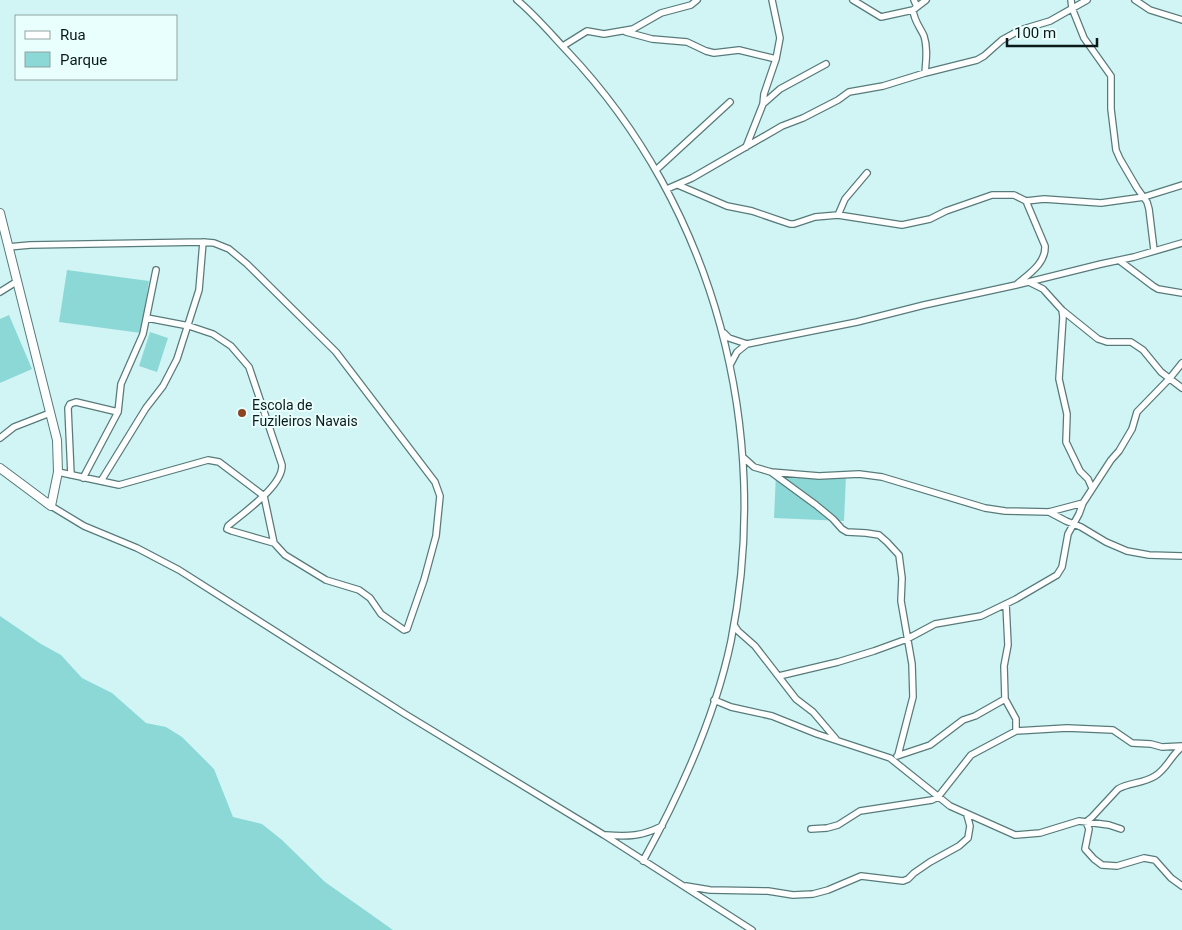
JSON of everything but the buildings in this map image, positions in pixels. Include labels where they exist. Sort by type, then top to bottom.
[{"type":"street","points":[[517,0],[594,80],[610,100],[625,120],[667,189],[706,276],[723,331],[744,458],[745,522],[738,605],[730,644],[697,751],[663,826],[643,861]]},
{"type":"street","points":[[562,46],[587,31],[604,34],[626,32],[661,13],[691,5],[696,0]]},
{"type":"street","points":[[746,147],[763,104],[780,38],[772,0]]},
{"type":"street","points":[[853,0],[882,17],[915,9],[926,0]]},
{"type":"street","points":[[914,0],[914,18],[925,42],[925,73]]},
{"type":"street","points":[[1071,0],[1072,8],[1086,42],[1111,76],[1111,109],[1116,150],[1149,209],[1154,250]]},
{"type":"street","points":[[667,189],[678,185],[782,126],[804,118],[838,100],[849,92],[883,86],[977,60],[1002,40],[1020,30],[1050,20],[1087,0]]},
{"type":"street","points":[[1135,0],[1150,10],[1182,20]]},
{"type":"street","points":[[626,32],[652,39],[686,42],[714,53],[739,50],[776,59]]},
{"type":"street","points":[[763,104],[780,89],[826,64]]},
{"type":"street","points":[[656,170],[730,102]]},
{"type":"street","points":[[838,215],[845,199],[868,173]]},
{"type":"street","points":[[678,185],[727,206],[752,211],[790,224],[815,217],[838,215],[902,225],[930,219],[946,211],[992,195],[1014,195],[1026,201],[1044,199],[1101,203],[1144,197],[1182,185]]},
{"type":"street","points":[[1016,285],[1036,268],[1043,258],[1045,251],[1045,246],[1026,201]]},
{"type":"street","points":[[0,213],[57,440],[58,472],[51,506]]},
{"type":"street","points":[[8,248],[30,245],[203,242],[214,243],[228,249],[247,264],[336,352],[435,482],[440,496],[436,536],[407,629],[404,630],[381,614],[370,598],[358,590],[326,580],[285,555],[274,543],[264,496],[225,466],[213,460],[119,485],[58,472]]},
{"type":"street","points":[[101,481],[146,408],[163,386],[176,359],[189,326],[199,290],[203,242]]},
{"type":"street","points":[[730,365],[737,352],[747,344],[857,322],[1120,260],[1182,243]]},
{"type":"street","points":[[1120,260],[1158,289],[1182,292]]},
{"type":"street","points":[[83,478],[118,412],[121,384],[143,334],[156,270]]},
{"type":"street","points":[[0,292],[16,282]]},
{"type":"street","points":[[1029,282],[1044,289],[1062,310],[1098,339],[1107,342],[1131,342],[1143,350],[1161,372],[1182,388]]},
{"type":"street","points":[[1062,310],[1059,379],[1067,414],[1066,442],[1080,471],[1088,479],[1092,488]]},
{"type":"street","points":[[147,318],[189,326],[213,334],[231,346],[249,367],[282,465],[282,471],[280,478],[264,496],[228,526],[228,529],[274,543]]},
{"type":"street","points":[[723,331],[729,338],[747,344]]},
{"type":"street","points":[[779,676],[838,662],[907,639],[935,624],[980,616],[1006,604],[1057,575],[1062,567],[1068,534],[1092,488],[1119,451],[1132,428],[1137,412],[1182,363]]},
{"type":"street","points":[[71,475],[68,408],[70,404],[76,402],[118,412]]},
{"type":"street","points":[[0,438],[14,427],[50,413]]},
{"type":"street","points":[[744,458],[759,469],[771,472],[819,476],[859,474],[882,477],[986,508],[1049,512],[1083,504]]},
{"type":"street","points":[[0,468],[51,506],[84,526],[136,548],[179,570],[405,714],[604,835],[752,930]]},
{"type":"street","points":[[744,478],[750,472],[759,469]]},
{"type":"street","points":[[771,472],[816,505],[842,529],[847,532],[879,535],[899,555],[902,578],[901,601],[912,664],[913,698],[898,755]]},
{"type":"street","points":[[1049,512],[1127,551],[1149,555],[1182,556]]},
{"type":"street","points":[[1006,604],[1008,645],[1004,666],[1005,699],[1016,719],[1016,731]]},
{"type":"street","points":[[734,625],[755,646],[796,699],[813,712],[838,740]]},
{"type":"street","points":[[890,758],[930,745],[963,720],[975,716],[1005,699]]},
{"type":"street","points":[[714,700],[732,707],[772,716],[890,758],[950,806],[1015,835],[1040,833],[1079,821],[1109,825],[1121,829]]},
{"type":"street","points":[[811,829],[838,825],[860,810],[923,802],[938,797],[971,755],[1016,731],[1067,728],[1113,730],[1132,743],[1182,746]]},
{"type":"street","points":[[1086,822],[1118,789],[1139,784],[1157,776],[1182,746]]},
{"type":"street","points":[[681,885],[710,890],[793,895],[813,894],[861,876],[903,881],[930,862],[959,846],[968,838],[970,826],[968,815]]},
{"type":"street","points":[[1086,822],[1089,829],[1085,849],[1102,865],[1117,866],[1144,858],[1150,859],[1160,864],[1171,878],[1182,886]]},
{"type":"street","points":[[604,835],[634,836],[663,826]]},
{"type":"green space","points":[[67,270],[149,281],[141,333],[59,322]]},
{"type":"green space","points":[[9,315],[32,369],[0,383],[0,319]]},
{"type":"green space","points":[[150,332],[168,338],[157,372],[139,366]]},
{"type":"green space","points":[[776,473],[846,476],[844,521],[774,518]]},
{"type":"green space","points":[[0,616],[41,644],[61,655],[82,678],[112,693],[146,723],[166,727],[182,737],[214,769],[233,817],[262,824],[282,840],[325,882],[393,930],[0,930]]},
{"type":"place","name":"Escola de Fuzileiros Navais","points":[[242,413]]}]
